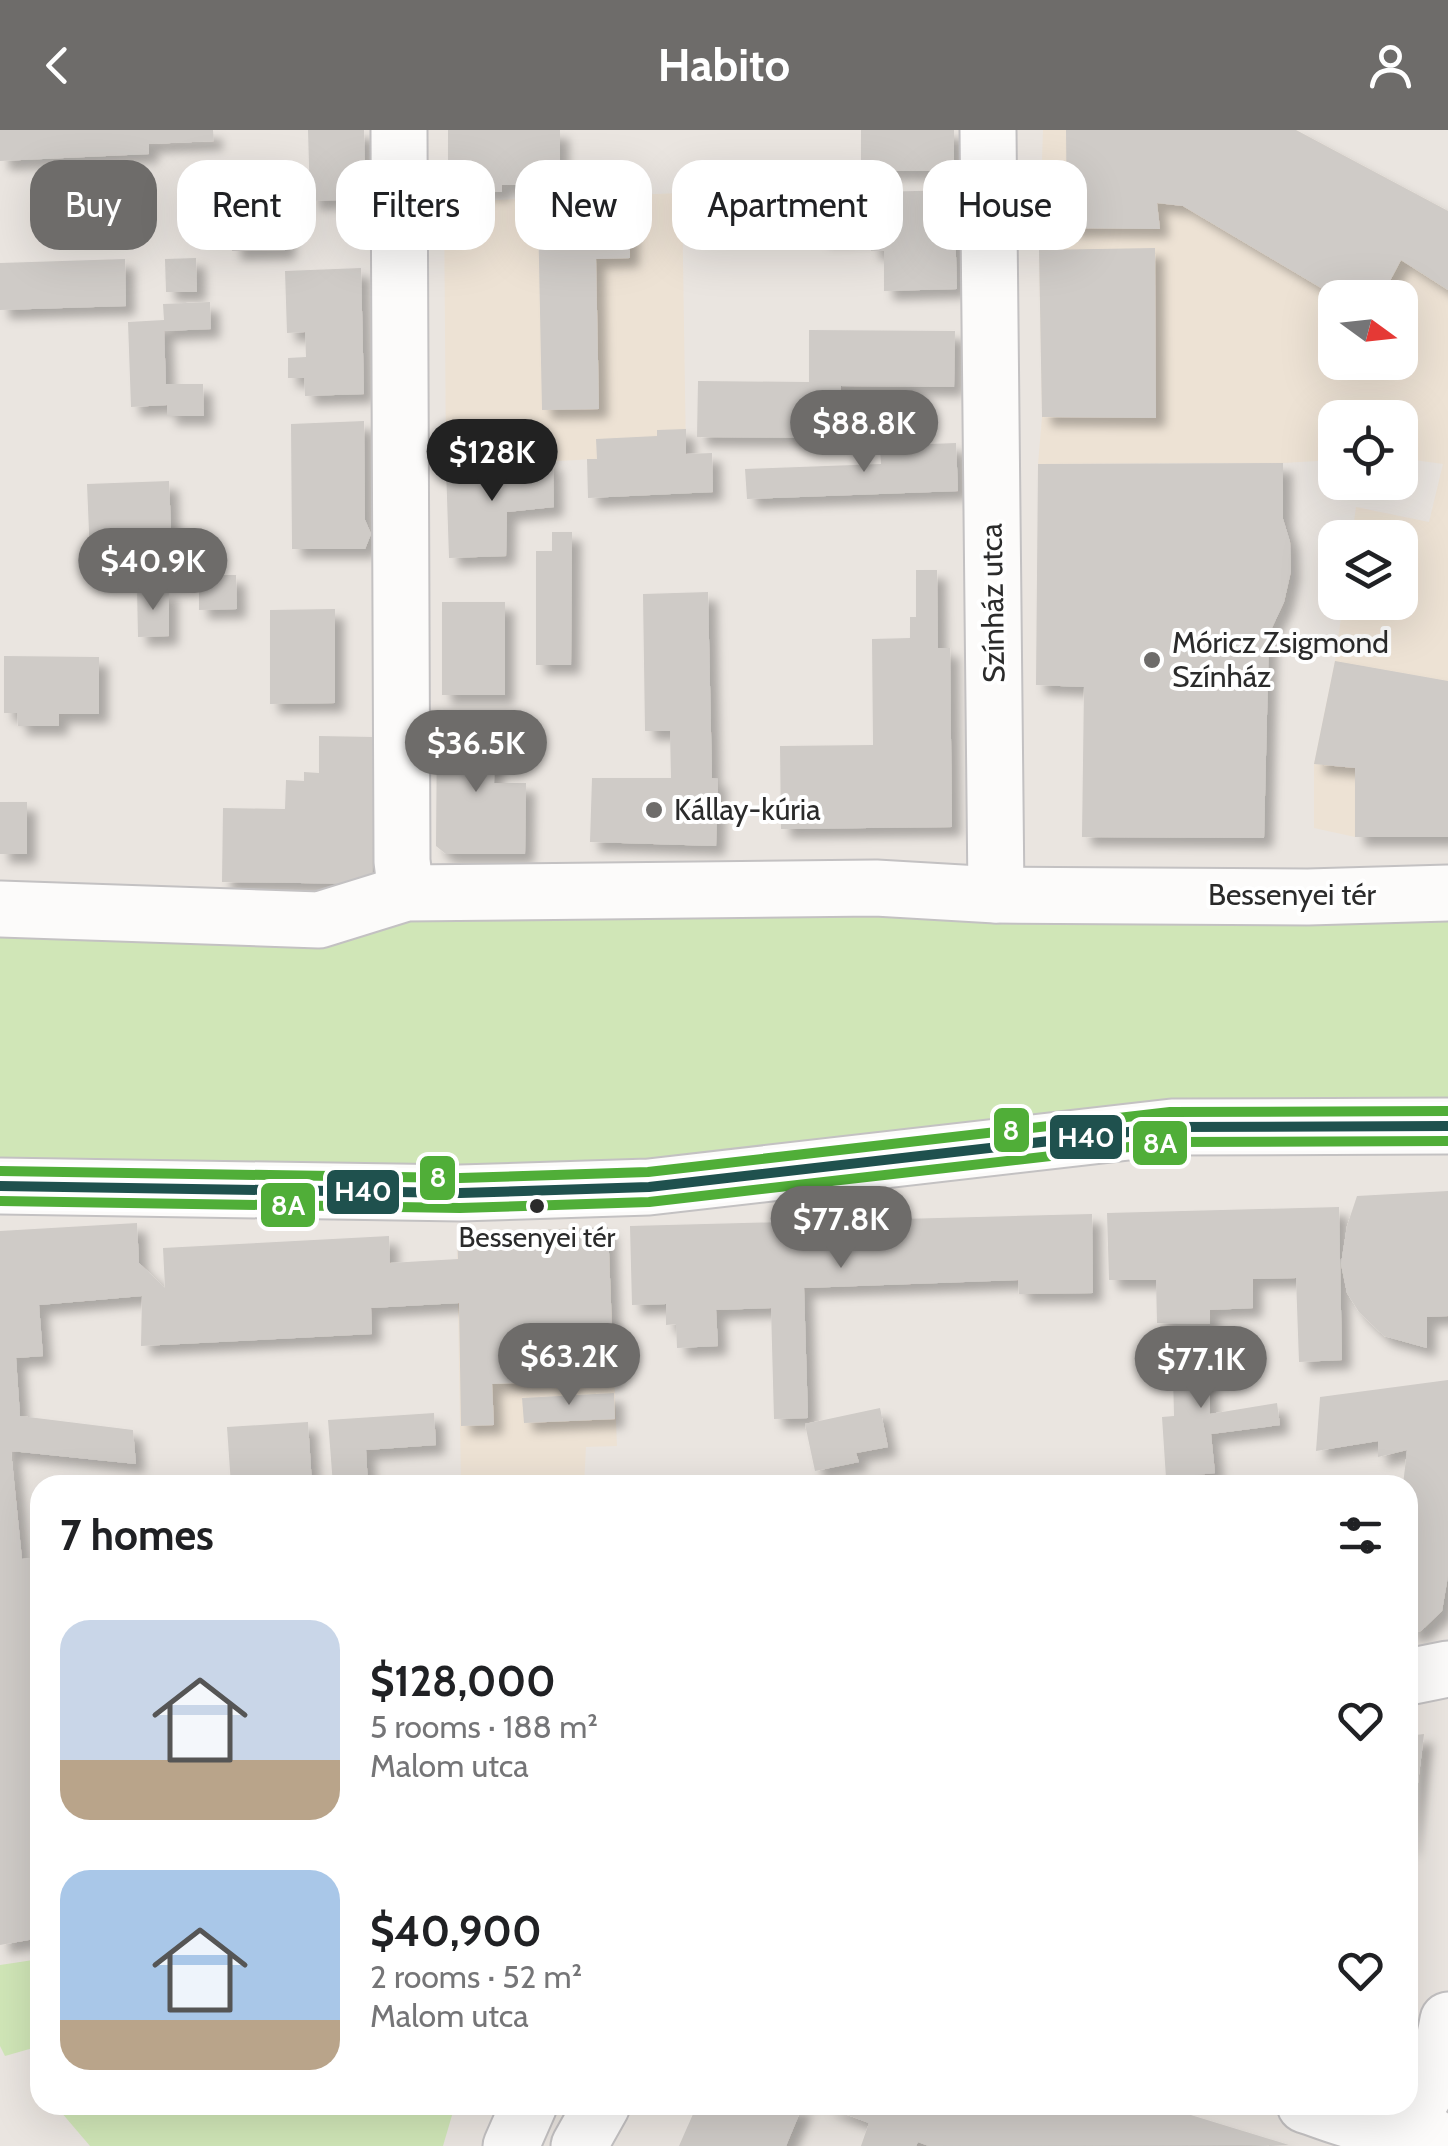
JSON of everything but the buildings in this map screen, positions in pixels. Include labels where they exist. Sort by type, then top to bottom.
[{"type":"street","points":[[400,130],[402,861],[406,894]]},
{"type":"street","name":"Színház utca","points":[[988,130],[996,896]]},
{"type":"street","name":"Bessenyei tér","points":[[0,909],[319,920],[406,894],[876,888],[996,896],[1308,897],[1448,893]]},
{"type":"street","points":[[0,1186],[460,1193],[649,1187],[1172,1127],[1448,1126]]},
{"type":"street","points":[[1418,1675],[1448,1668]]},
{"type":"street","points":[[1418,2109],[1439,2068],[1448,2020]]},
{"type":"street","points":[[511,2146],[524,2115]]},
{"type":"street","points":[[580,2146],[597,2115]]},
{"type":"street","points":[[1337,2115],[1400,2135]]},
{"type":"shaded area","points":[[1043,130],[1296,130],[1448,211],[1448,837],[1355,837],[1314,828],[1314,764],[1341,620],[1418,620],[1418,520],[1354,520],[1356,507],[1429,522],[1443,464],[1418,461],[1418,400],[1318,400],[1318,461],[1283,463],[1038,464],[1042,417],[1039,250],[1087,250],[1087,160],[1042,160]]},
{"type":"shaded area","points":[[672,193],[672,250],[683,250],[686,454],[446,467],[444,250],[495,250],[495,200],[515,199],[515,250],[652,250],[652,194]]},
{"type":"shaded area","points":[[608,1227],[617,1446],[586,1447],[585,1475],[461,1475],[457,1233]]},
{"type":"green space","name":"Bessenyei tér","points":[[1448,893],[1448,1126],[649,1187],[0,1186],[0,909]]},
{"type":"green space","points":[[30,1960],[30,2049],[5,2056],[0,2046],[0,1965]]},
{"type":"green space","points":[[64,2115],[452,2115],[443,2146],[90,2146]]},
{"type":"transit line","name":"8","points":[[0,1171],[460,1178],[648,1172],[1170,1112],[1448,1111]]},
{"type":"transit line","name":"H40","points":[[0,1186],[460,1193],[649,1187],[1172,1127],[1448,1126]]},
{"type":"transit line","name":"8A","points":[[0,1201],[460,1208],[649,1202],[1173,1142],[1448,1141]]},
{"type":"place","name":"Móricz Zsigmond Színház","points":[[1152,660]]},
{"type":"place","name":"Kállay-kúria","points":[[654,810]]},
{"type":"place","name":"Bessenyei tér","points":[[537,1206]]}]
